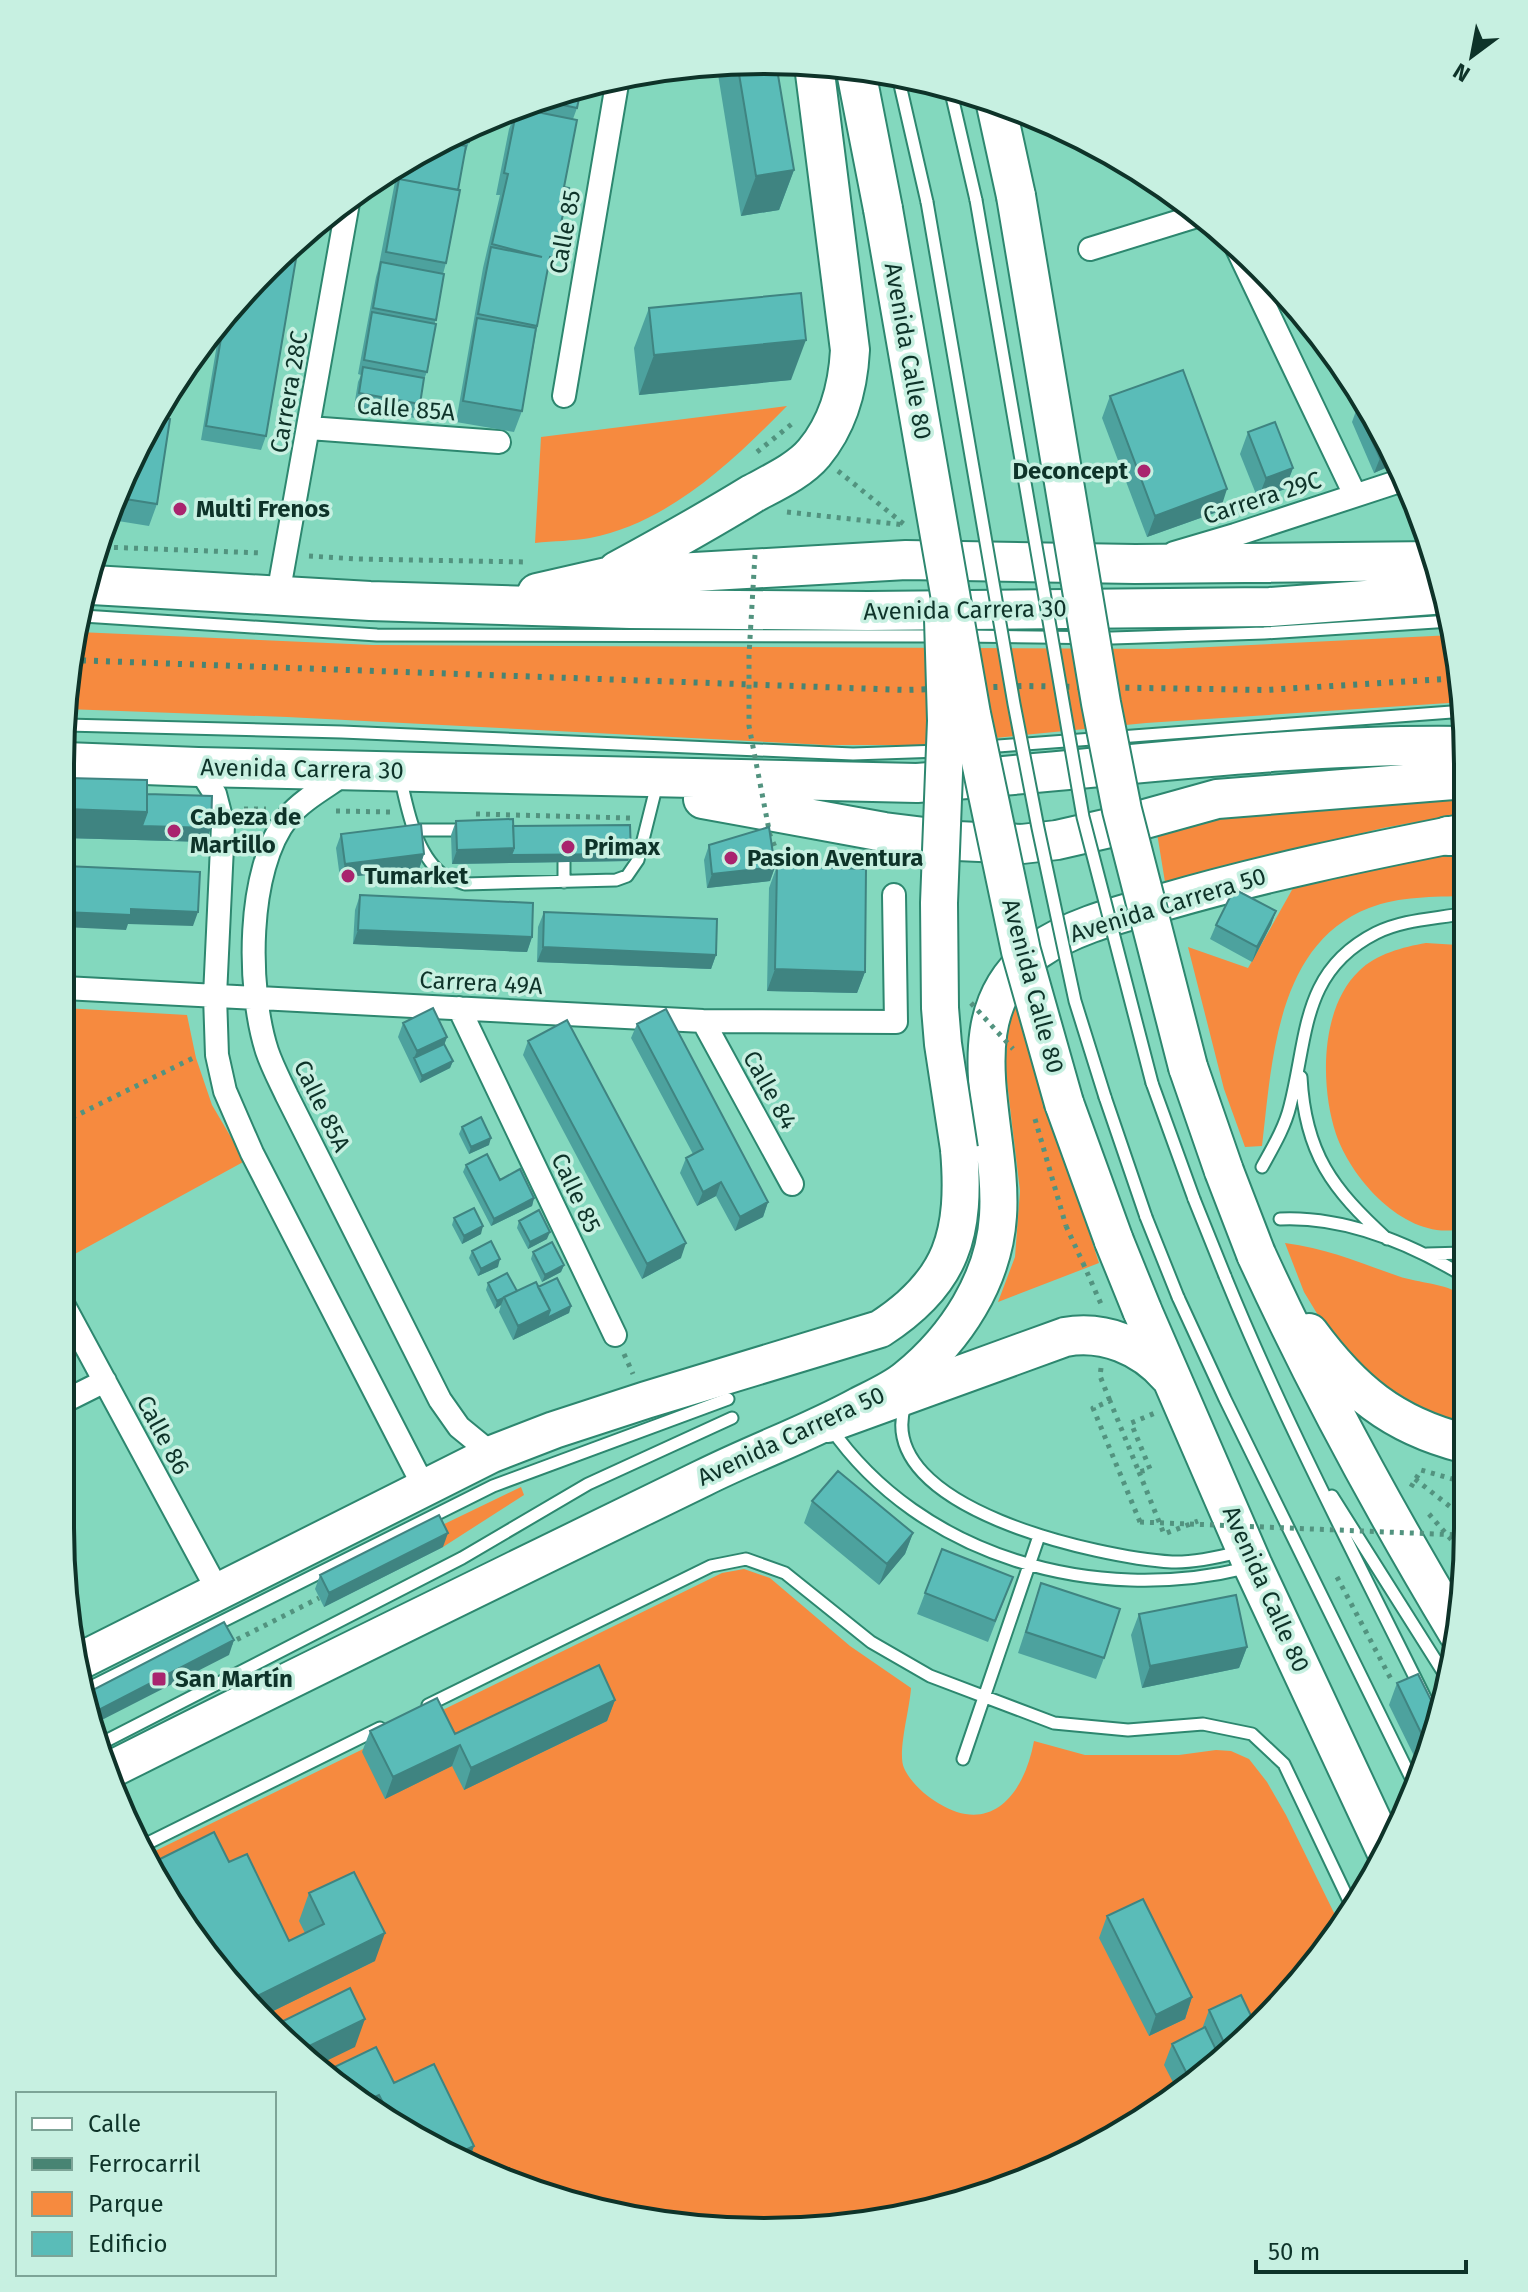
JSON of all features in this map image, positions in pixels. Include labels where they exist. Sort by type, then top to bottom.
[{"type":"highway","points":[[607,577],[811,457],[826,438],[841,407],[849,376],[850,350],[815,76]]},
{"type":"highway","name":"Avenida Calle 80","points":[[858,81],[971,714],[1021,951],[1048,1106],[1114,1241],[1142,1310],[1166,1395],[1250,1558],[1380,1838]]},
{"type":"highway","points":[[1000,117],[1122,810],[1188,1067],[1256,1254],[1307,1364],[1359,1464],[1448,1616]]},
{"type":"highway","name":"Avenida Carrera 30","points":[[484,605],[607,577],[906,560],[1135,564],[1423,561]]},
{"type":"highway","name":"Avenida Carrera 30","points":[[98,585],[484,605],[868,611],[1270,607],[1432,595]]},
{"type":"highway","name":"Avenida Carrera 30","points":[[652,804],[1003,777],[1158,760],[1415,745],[1454,746]]},
{"type":"highway","name":"Avenida Carrera 30","points":[[74,762],[539,774],[652,804],[957,841],[1022,844],[1099,831],[1217,799],[1454,780]]},
{"type":"highway","points":[[1256,1254],[1304,1326],[1354,1387],[1387,1413],[1414,1428],[1454,1440]]},
{"type":"highway","points":[[828,1423],[915,1379],[1084,1334],[1126,1345],[1152,1360],[1166,1395]]},
{"type":"main road","points":[[86,1658],[492,1454],[646,1400],[880,1329],[906,1312],[937,1278],[950,1253],[958,1226],[961,1197],[959,1149],[940,1008],[939,903],[946,721],[942,541]]},
{"type":"main road","name":"Avenida Carrera 50","points":[[915,1379],[977,1296],[991,1253],[998,1217],[998,1189],[986,1060],[987,1036],[994,1001],[1016,970],[1037,951],[1068,933],[1121,914],[1258,876],[1454,836]]},
{"type":"main road","name":"Avenida Carrera 50","points":[[117,1766],[707,1476],[828,1423]]},
{"type":"street","name":"Calle 85","points":[[564,396],[616,90]]},
{"type":"street","name":"Carrera 28C","points":[[278,595],[309,428],[341,219]]},
{"type":"street","points":[[1090,249],[1187,219]]},
{"type":"street","points":[[1249,273],[1355,495]]},
{"type":"street","name":"Calle 85A","points":[[309,428],[499,442]]},
{"type":"street","name":"Carrera 29C","points":[[1135,564],[1394,483]]},
{"type":"street","points":[[198,767],[215,794],[223,825],[215,996],[217,1046],[225,1091],[247,1142],[424,1487]]},
{"type":"street","name":"Calle 85A","points":[[350,771],[296,810],[274,841],[262,872],[253,945],[256,998],[267,1053],[440,1400],[459,1427],[492,1454]]},
{"type":"street","name":"Carrera 49A","points":[[74,989],[703,1021],[896,1022],[894,895]]},
{"type":"street","name":"Calle 85","points":[[459,1008],[615,1335]]},
{"type":"street","name":"Calle 84","points":[[703,1021],[792,1184]]},
{"type":"street","name":"Calle 86","points":[[74,1324],[218,1591]]},
{"type":"street","points":[[74,1396],[105,1381]]},
{"type":"lane","points":[[901,87],[927,202],[1038,828],[1075,1001],[1146,1217],[1178,1297],[1408,1773]]},
{"type":"lane","points":[[953,101],[976,200],[1083,817],[1152,1083],[1194,1199],[1253,1343],[1430,1708]]},
{"type":"lane","points":[[90,616],[377,635],[524,637],[1112,638],[1264,633],[1439,622]]},
{"type":"lane","points":[[75,725],[342,732],[902,754],[1452,712]]},
{"type":"lane","points":[[399,771],[408,813],[430,863],[444,877],[465,884],[616,880],[627,876],[638,860],[652,804]]},
{"type":"lane","points":[[632,829],[652,804]]},
{"type":"lane","points":[[415,830],[474,830]]},
{"type":"lane","points":[[564,862],[564,882]]},
{"type":"lane","points":[[1262,1167],[1290,1109],[1305,1024],[1323,978],[1347,952],[1376,933],[1411,921],[1454,916]]},
{"type":"lane","points":[[1438,919],[1454,921]]},
{"type":"lane","points":[[1300,1060],[1303,1107],[1312,1145],[1328,1175],[1353,1208],[1387,1239]]},
{"type":"lane","points":[[1280,1219],[1320,1220],[1387,1239],[1427,1254],[1454,1270]]},
{"type":"lane","points":[[1427,1254],[1454,1253]]},
{"type":"lane","points":[[915,1379],[900,1421],[909,1453],[922,1471],[967,1506],[1013,1528],[1132,1557],[1175,1562],[1250,1558]]},
{"type":"lane","points":[[93,1686],[493,1486],[728,1399]]},
{"type":"lane","points":[[108,1740],[462,1558],[588,1484],[732,1418]]},
{"type":"lane","points":[[828,1423],[841,1442],[878,1480],[924,1516],[974,1545],[1029,1566],[1079,1577],[1131,1581],[1182,1579],[1250,1558]]},
{"type":"lane","points":[[1301,1447],[1440,1667]]},
{"type":"lane","points":[[963,1759],[1039,1536]]},
{"type":"lane","points":[[412,1713],[711,1566],[746,1559],[785,1573],[871,1642],[918,1669],[1054,1723],[1128,1730],[1203,1724],[1252,1734],[1284,1764],[1347,1897]]},
{"type":"lane","points":[[150,1842],[398,1720]]},
{"type":"path","points":[[756,453],[797,417]]},
{"type":"path","points":[[780,516],[788,512],[906,525]]},
{"type":"path","points":[[757,544],[749,655],[749,726],[770,835],[778,854],[793,862],[811,864],[877,860]]},
{"type":"path","points":[[109,547],[357,559],[536,562]]},
{"type":"path","points":[[468,814],[652,804]]},
{"type":"path","points":[[220,808],[408,813]]},
{"type":"path","points":[[756,823],[770,825]]},
{"type":"path","points":[[970,988],[971,1003],[1014,1050]]},
{"type":"path","points":[[74,1117],[217,1046]]},
{"type":"path","points":[[1048,1106],[1066,1226],[1105,1312]]},
{"type":"path","points":[[615,1335],[646,1400]]},
{"type":"path","points":[[1100,1376],[1164,1534],[1208,1516]]},
{"type":"path","points":[[1139,1472],[1150,1469],[1131,1423],[1166,1395]]},
{"type":"path","points":[[1110,1401],[1093,1408],[1140,1522],[1454,1534]]},
{"type":"path","points":[[1410,1490],[1421,1470],[1454,1479]]},
{"type":"path","points":[[1415,1479],[1454,1510]]},
{"type":"path","points":[[1419,1502],[1454,1543]]},
{"type":"path","points":[[224,1646],[319,1598]]},
{"type":"path","points":[[1354,1610],[1395,1686]]},
{"type":"green space","points":[[787,406],[722,468],[673,504],[619,530],[590,538],[535,543],[541,437]]},
{"type":"green space","points":[[86,632],[373,645],[1168,649],[1442,636],[1451,703],[1146,723],[923,745],[825,745],[76,709]]},
{"type":"green space","points":[[1454,790],[1454,815],[1383,828],[1165,882],[1156,827],[1216,811]]},
{"type":"green space","points":[[1454,851],[1454,896],[1405,899],[1369,908],[1338,925],[1314,949],[1297,977],[1284,1009],[1270,1078],[1262,1146],[1245,1147],[1224,1089],[1188,947],[1248,968],[1297,881]]},
{"type":"green space","points":[[1426,943],[1454,945],[1454,1229],[1423,1227],[1385,1205],[1355,1171],[1336,1134],[1331,1115],[1327,1093],[1327,1048],[1337,1005],[1359,971],[1373,960],[1399,949]]},
{"type":"green space","points":[[1012,996],[1099,1263],[998,1302],[1015,1257],[1020,1191],[1005,1065]]},
{"type":"green space","points":[[74,1009],[187,1015],[196,1058],[212,1105],[245,1161],[74,1254]]},
{"type":"green space","points":[[1285,1243],[1329,1252],[1407,1279],[1454,1291],[1454,1424],[1375,1387],[1327,1330],[1304,1292]]},
{"type":"green space","points":[[521,1487],[524,1495],[443,1547],[434,1529]]},
{"type":"green space","points":[[744,1569],[770,1578],[850,1646],[911,1688],[902,1761],[910,1778],[938,1803],[975,1815],[990,1812],[1003,1804],[1023,1777],[1034,1741],[1085,1755],[1179,1755],[1231,1751],[1249,1759],[1267,1782],[1335,1915],[1283,1983],[1219,2047],[1147,2102],[1069,2147],[986,2181],[899,2205],[809,2217],[719,2217],[629,2205],[542,2181],[459,2147],[381,2102],[309,2047],[245,1983],[190,1911],[155,1851],[722,1573]]},
{"type":"building","points":[[778,74],[794,170],[756,176],[739,75]]},
{"type":"building","points":[[579,100],[577,108],[562,105]]},
{"type":"building","points":[[539,112],[577,120],[564,187],[569,188],[553,258],[550,257],[537,326],[478,314],[491,247],[542,257],[492,244],[508,174],[504,173],[514,122]]},
{"type":"building","points":[[459,145],[466,146],[458,190],[399,179],[398,182],[399,179],[419,166]]},
{"type":"building","points":[[399,179],[460,190],[446,263],[386,252]]},
{"type":"building","points":[[296,257],[266,436],[206,426],[221,339],[245,309]]},
{"type":"building","points":[[381,262],[444,274],[436,320],[373,308]]},
{"type":"building","points":[[801,293],[806,340],[654,355],[649,308]]},
{"type":"building","points":[[372,312],[436,324],[427,372],[364,360]]},
{"type":"building","points":[[477,318],[536,328],[522,411],[463,401]]},
{"type":"building","points":[[363,367],[424,378],[420,404],[359,393]]},
{"type":"building","points":[[1183,370],[1227,489],[1155,516],[1110,396]]},
{"type":"building","points":[[166,418],[170,419],[157,504],[127,499]]},
{"type":"building","points":[[1362,420],[1382,457],[1380,458]]},
{"type":"building","points":[[1275,422],[1293,468],[1266,478],[1248,432]]},
{"type":"building","points":[[74,778],[147,780],[147,812],[74,809]]},
{"type":"building","points":[[147,794],[212,796],[211,828],[142,826],[147,812]]},
{"type":"building","points":[[513,819],[514,848],[457,850],[456,821]]},
{"type":"building","points":[[421,824],[424,854],[345,864],[341,834]]},
{"type":"building","name":"Primax","points":[[630,825],[631,854],[511,855],[514,848],[513,826]]},
{"type":"building","points":[[769,827],[775,867],[712,874],[709,845]]},
{"type":"building","points":[[74,866],[200,872],[198,912],[131,909],[131,915],[74,912]]},
{"type":"building","points":[[777,866],[866,869],[865,972],[775,969]]},
{"type":"building","points":[[1234,889],[1276,911],[1257,947],[1216,925]]},
{"type":"building","points":[[360,895],[533,903],[532,937],[358,930]]},
{"type":"building","points":[[544,912],[717,919],[716,955],[543,947]]},
{"type":"building","points":[[433,1008],[447,1037],[417,1051],[403,1023]]},
{"type":"building","points":[[666,1009],[768,1202],[740,1217],[721,1182],[703,1192],[686,1158],[703,1149],[637,1024]]},
{"type":"building","points":[[567,1020],[686,1243],[647,1264],[528,1041]]},
{"type":"building","points":[[444,1044],[453,1061],[422,1076],[414,1058]]},
{"type":"building","points":[[481,1117],[491,1138],[471,1147],[462,1127]]},
{"type":"building","points":[[487,1154],[500,1180],[520,1169],[534,1198],[494,1219],[466,1165]]},
{"type":"building","points":[[474,1208],[483,1226],[464,1236],[454,1218]]},
{"type":"building","points":[[539,1210],[550,1232],[530,1242],[519,1221]]},
{"type":"building","points":[[491,1241],[500,1259],[481,1269],[472,1251]]},
{"type":"building","points":[[552,1242],[564,1265],[545,1275],[533,1252]]},
{"type":"building","points":[[507,1273],[517,1291],[497,1301],[488,1283]]},
{"type":"building","points":[[557,1278],[571,1306],[547,1318],[550,1310],[538,1287]]},
{"type":"building","points":[[536,1282],[550,1310],[518,1326],[504,1297]]},
{"type":"building","points":[[838,1471],[913,1533],[887,1564],[812,1501]]},
{"type":"building","points":[[439,1515],[448,1533],[329,1593],[320,1575]]},
{"type":"building","points":[[942,1549],[1013,1577],[995,1621],[925,1593]]},
{"type":"building","points":[[1041,1583],[1120,1609],[1104,1658],[1026,1632]]},
{"type":"building","points":[[1236,1595],[1247,1647],[1150,1666],[1139,1614]]},
{"type":"building","points":[[224,1622],[234,1640],[99,1710],[94,1690]]},
{"type":"building","points":[[599,1665],[615,1700],[471,1768],[460,1745],[393,1777],[370,1731],[437,1698],[455,1734]]},
{"type":"building","points":[[1418,1674],[1432,1701],[1422,1734],[1397,1683]]},
{"type":"building","points":[[214,1832],[229,1862],[247,1854],[289,1941],[324,1924],[309,1893],[354,1872],[385,1933],[257,1996],[190,1911],[159,1860]]},
{"type":"building","points":[[1143,1899],[1192,1997],[1156,2015],[1107,1916]]},
{"type":"building","points":[[350,1988],[365,2019],[308,2046],[282,2022]]},
{"type":"building","points":[[1241,1995],[1251,2017],[1224,2042],[1209,2010]]},
{"type":"building","points":[[1205,2027],[1216,2050],[1186,2073],[1172,2044]]},
{"type":"building","points":[[376,2047],[394,2083],[434,2064],[474,2146],[465,2150],[419,2126],[383,2104],[379,2095],[374,2097],[334,2067]]},
{"type":"railway","points":[[82,660],[905,690],[1024,686],[1267,690],[1449,679]]},
{"type":"place","name":"Deconcept","points":[[1144,471]]},
{"type":"place","name":"Multi Frenos","points":[[180,509]]},
{"type":"place","name":"Cabeza de Martillo","points":[[174,831]]},
{"type":"place","name":"Primax","points":[[568,847]]},
{"type":"place","name":"Pasion Aventura","points":[[731,858]]},
{"type":"place","name":"Tumarket","points":[[348,876]]},
{"type":"place","name":"San Martín","points":[[159,1679]]}]
